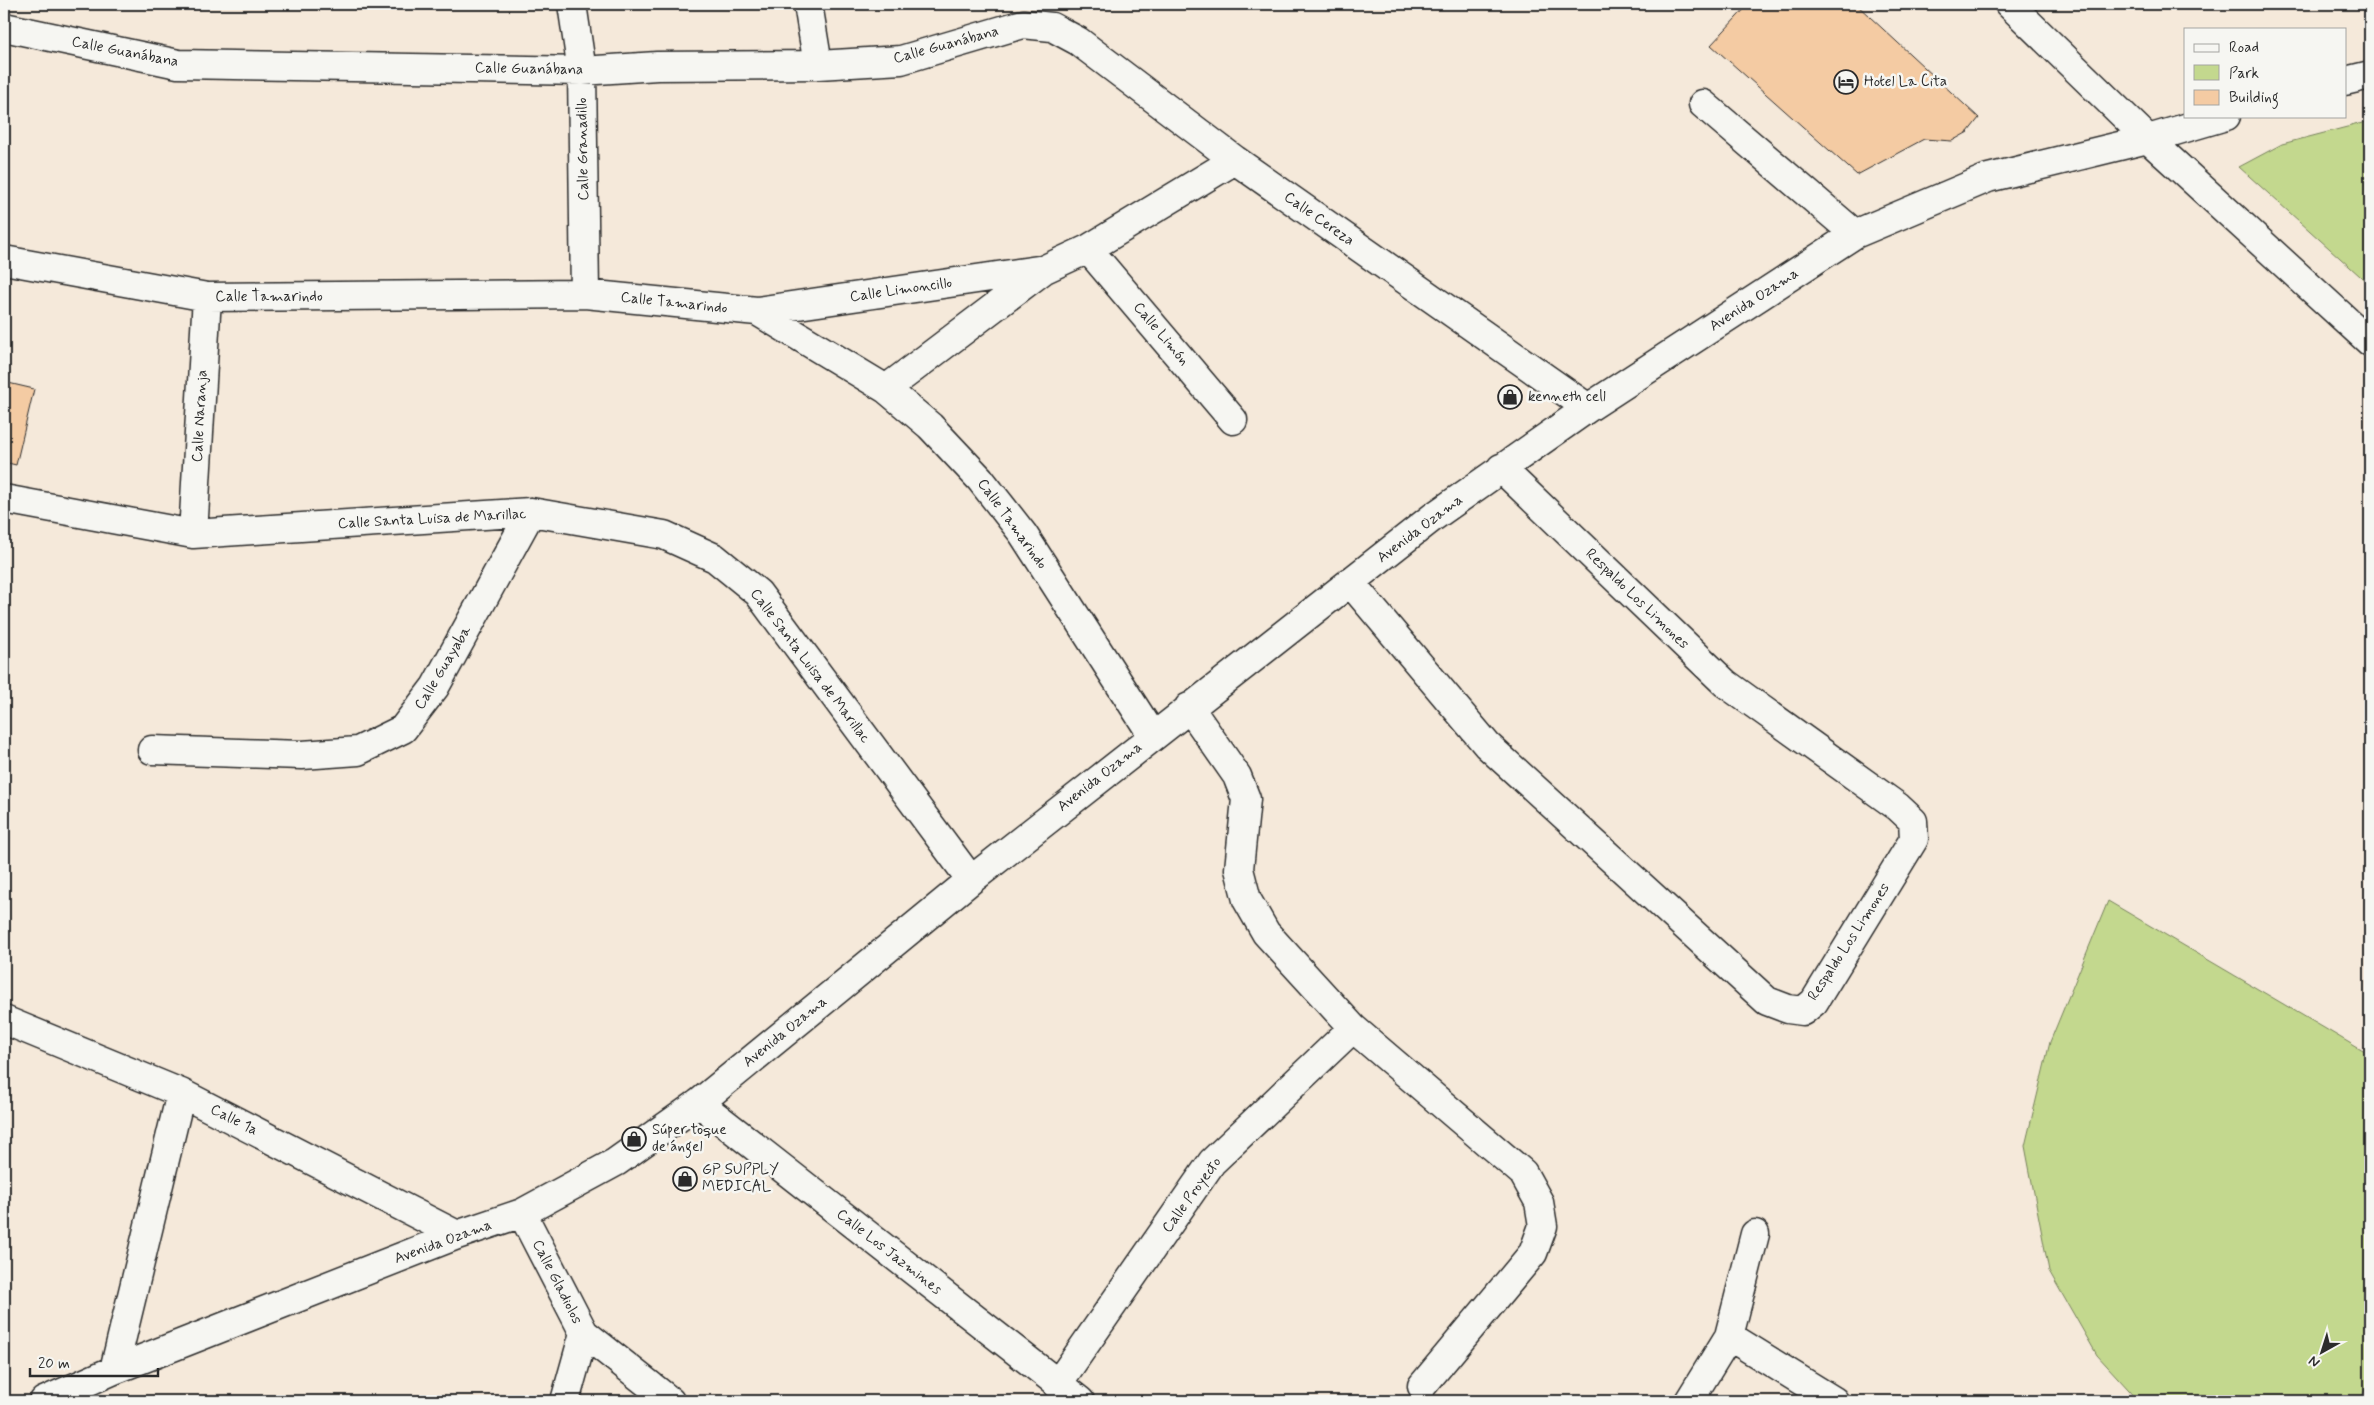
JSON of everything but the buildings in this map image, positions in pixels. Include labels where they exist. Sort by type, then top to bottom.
[{"type":"street","name":"Calle Granadillo","points":[[572,4],[582,71],[585,294]]},
{"type":"street","points":[[808,4],[818,65]]},
{"type":"street","points":[[2009,4],[2148,139],[2370,342]]},
{"type":"street","name":"Calle Guanábana","points":[[4,27],[178,64],[582,71],[657,66],[818,65],[901,60],[1023,24],[1052,27]]},
{"type":"street","name":"Calle Cereza","points":[[1052,27],[1078,41],[1235,160],[1588,408]]},
{"type":"street","points":[[2346,81],[2370,76]]},
{"type":"street","points":[[1703,104],[1855,234]]},
{"type":"street","name":"Avenida Ozama","points":[[44,1401],[114,1370],[457,1235],[522,1213],[616,1162],[699,1103],[971,880],[1432,517],[1588,408],[1855,234],[1988,178],[2148,139],[2219,118]]},
{"type":"street","name":"Calle Limoncillo","points":[[886,389],[1045,269],[1088,249],[1235,160]]},
{"type":"street","name":"Calle Limón","points":[[1088,249],[1233,420]]},
{"type":"street","name":"Calle Tamarindo","points":[[4,260],[207,297],[585,294],[757,311],[886,389],[942,439],[980,479],[1024,534],[1153,736]]},
{"type":"street","name":"Calle Limoncillo","points":[[757,311],[1045,269]]},
{"type":"street","name":"Calle Naranja","points":[[193,534],[207,297]]},
{"type":"street","name":"Respaldo Los Limones","points":[[1350,582],[1487,745],[1767,1001],[1788,1009],[1803,1011],[1814,1002],[1914,839],[1913,821],[1898,807],[1726,683],[1501,468]]},
{"type":"street","name":"Calle Santa Luisa de Marillac","points":[[4,499],[193,534],[531,512],[664,535],[715,558],[758,593],[971,880]]},
{"type":"street","name":"Calle Guayaba","points":[[152,750],[302,755],[358,751],[403,729],[435,687],[531,512]]},
{"type":"street","points":[[1189,707],[1237,776],[1246,799],[1239,869],[1246,900],[1266,933],[1353,1028],[1523,1173],[1539,1202],[1543,1226],[1533,1252],[1422,1386]]},
{"type":"street","name":"Calle 1a","points":[[4,1020],[181,1093],[457,1235]]},
{"type":"street","name":"Calle Proyecto","points":[[1057,1385],[1212,1162],[1353,1028]]},
{"type":"street","points":[[114,1370],[181,1093]]},
{"type":"street","name":"Calle Los Jazmines","points":[[699,1103],[1057,1385],[1080,1401]]},
{"type":"street","name":"Calle Gladiolos","points":[[522,1213],[584,1333],[670,1401]]},
{"type":"street","points":[[1689,1401],[1729,1336],[1755,1234]]},
{"type":"street","points":[[565,1401],[584,1333]]},
{"type":"street","points":[[1729,1336],[1834,1401]]},
{"type":"green space","points":[[2370,121],[2370,285],[2239,167],[2282,144]]},
{"type":"green space","points":[[2108,901],[2370,1055],[2370,1381],[2359,1401],[2139,1401],[2097,1355],[2049,1271],[2025,1146],[2050,1042]]},
{"type":"place","name":"Hotel La Cita","points":[[1846,82]]},
{"type":"place","name":"kenneth cell","points":[[1510,397]]},
{"type":"place","name":"Súper toque de ángel","points":[[634,1139]]},
{"type":"place","name":"GP SUPPLY MEDICAL","points":[[685,1179]]}]
